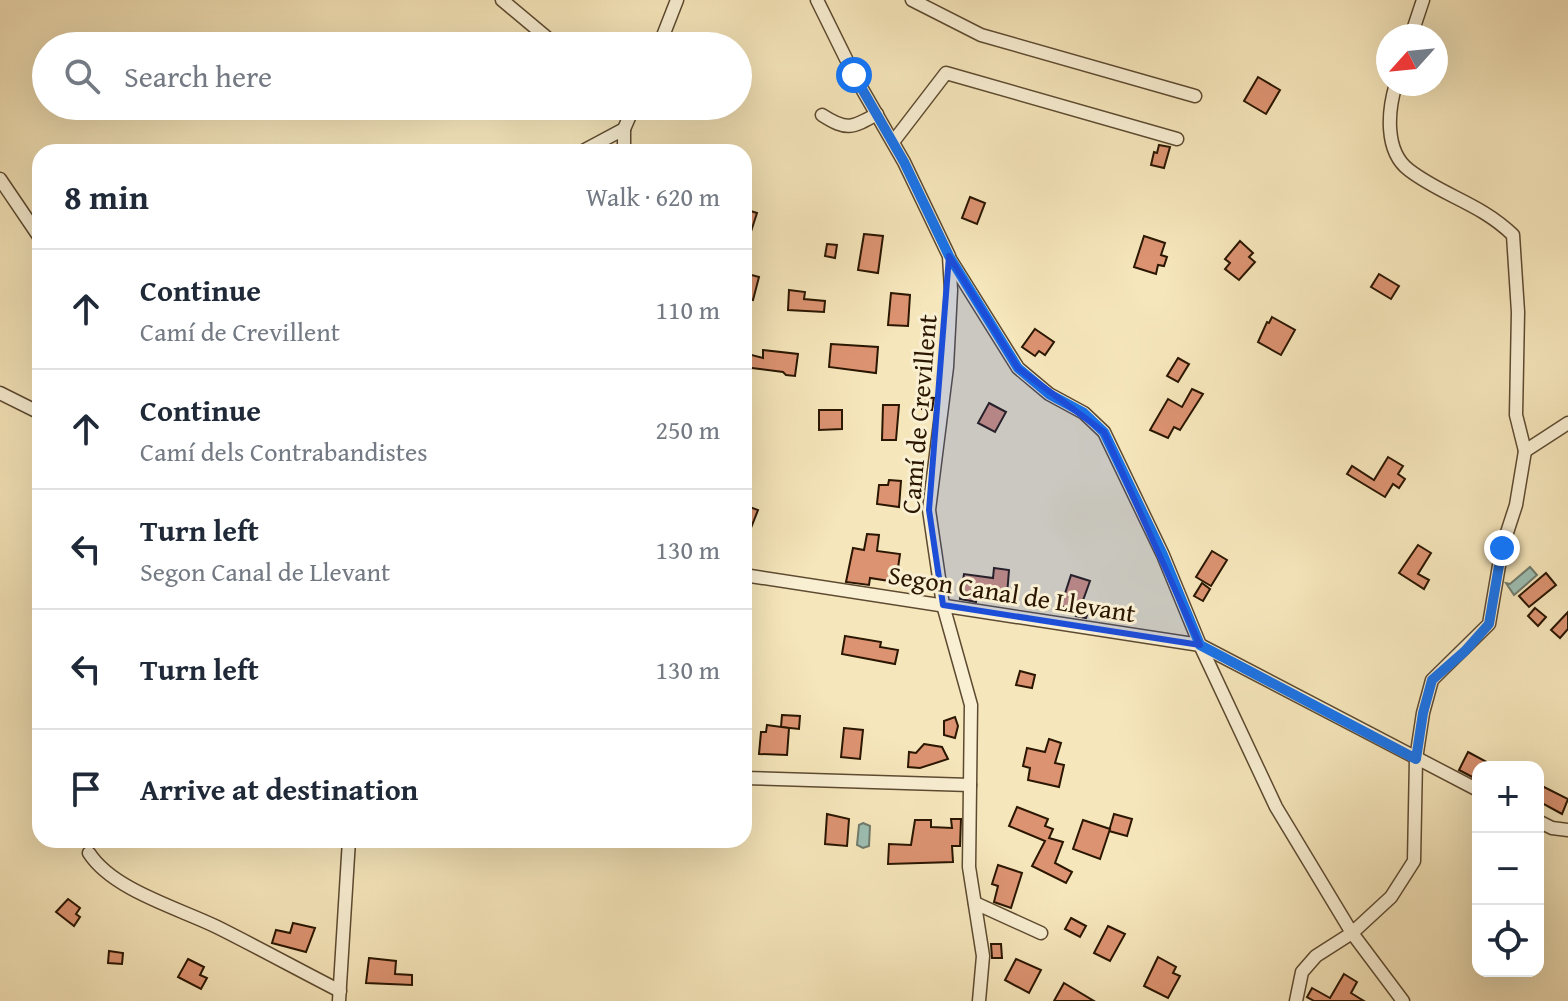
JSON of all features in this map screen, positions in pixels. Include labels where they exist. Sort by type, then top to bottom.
[{"type":"street","points":[[502,0],[540,32]]},
{"type":"street","points":[[664,32],[677,0]]},
{"type":"street","name":"Camí de Crevillent","points":[[817,0],[828,26],[893,142],[949,256],[951,290],[947,367],[929,510],[943,605],[971,705],[969,867],[983,956],[979,1001]]},
{"type":"street","points":[[912,0],[981,35],[1195,96]]},
{"type":"street","points":[[1415,24],[1423,0]]},
{"type":"street","points":[[893,142],[946,73],[1177,139]]},
{"type":"street","points":[[1296,1001],[1302,972],[1316,956],[1352,933],[1391,897],[1414,861],[1416,759],[1423,713],[1432,680],[1465,651],[1489,624],[1502,548],[1516,505],[1525,451],[1516,415],[1518,312],[1513,235],[1494,217],[1407,169],[1392,144],[1389,106],[1392,96]]},
{"type":"street","points":[[822,115],[842,127],[857,125],[877,114]]},
{"type":"street","points":[[624,144],[627,120]]},
{"type":"street","points":[[596,144],[624,129]]},
{"type":"street","points":[[0,179],[32,226]]},
{"type":"street","points":[[949,256],[1018,368],[1049,394],[1084,413],[1104,432],[1276,807],[1352,933],[1403,1001]]},
{"type":"street","points":[[0,393],[32,409]]},
{"type":"street","points":[[1525,451],[1568,423]]},
{"type":"street","name":"Segon Canal de Llevant","points":[[752,576],[1200,645],[1472,787]]},
{"type":"street","points":[[752,778],[970,785]]},
{"type":"street","points":[[1544,824],[1568,830]]},
{"type":"street","points":[[89,853],[98,867],[146,895],[216,927],[340,996],[349,848]]},
{"type":"street","points":[[975,903],[1041,933]]},
{"type":"highlighted area","points":[[949,256],[1018,368],[1104,432],[1200,645],[943,605],[929,510]]},
{"type":"water","points":[[1530,567],[1537,575],[1514,595],[1506,583],[1510,584]]},
{"type":"water","points":[[859,825],[870,826],[869,846],[863,848],[857,845]]},
{"type":"building","points":[[1258,77],[1280,90],[1266,114],[1244,101]]},
{"type":"building","points":[[1159,145],[1170,147],[1164,168],[1151,165]]},
{"type":"building","points":[[970,197],[985,203],[977,224],[962,218]]},
{"type":"building","points":[[752,211],[757,213],[752,228]]},
{"type":"building","points":[[864,234],[883,236],[878,273],[858,270]]},
{"type":"building","points":[[1144,236],[1165,243],[1161,255],[1167,257],[1164,266],[1158,265],[1156,274],[1134,267]]},
{"type":"building","points":[[1240,241],[1253,253],[1249,257],[1255,262],[1239,280],[1225,269],[1230,263],[1225,259]]},
{"type":"building","points":[[827,244],[837,245],[835,258],[825,256]]},
{"type":"building","points":[[1379,274],[1399,286],[1391,299],[1371,287]]},
{"type":"building","points":[[752,275],[759,277],[752,300]]},
{"type":"building","points":[[789,290],[805,292],[804,299],[825,301],[824,312],[788,310]]},
{"type":"building","points":[[891,293],[910,295],[908,326],[888,325]]},
{"type":"building","points":[[1272,317],[1295,330],[1281,355],[1258,342]]},
{"type":"building","points":[[1035,329],[1054,342],[1045,355],[1039,351],[1035,356],[1022,347]]},
{"type":"building","points":[[831,344],[878,347],[876,373],[829,367]]},
{"type":"building","points":[[763,350],[798,354],[795,376],[752,368],[752,355],[763,358]]},
{"type":"building","points":[[1178,358],[1189,364],[1178,382],[1167,376]]},
{"type":"building","points":[[1192,389],[1203,394],[1180,430],[1174,427],[1168,438],[1150,430],[1168,399],[1182,407]]},
{"type":"building","points":[[923,397],[934,398],[932,410],[922,409]]},
{"type":"building","points":[[989,403],[1006,412],[995,432],[978,423]]},
{"type":"building","points":[[883,405],[899,405],[896,440],[882,440]]},
{"type":"building","points":[[819,410],[842,410],[842,429],[819,430]]},
{"type":"building","points":[[1388,457],[1403,466],[1398,474],[1405,479],[1399,488],[1393,484],[1385,497],[1347,474],[1352,466],[1374,480]]},
{"type":"building","points":[[889,480],[901,481],[899,507],[877,504],[879,485],[888,485]]},
{"type":"building","points":[[752,508],[758,510],[752,525]]},
{"type":"building","points":[[867,534],[879,535],[877,551],[900,554],[896,582],[870,578],[869,585],[846,582],[853,548],[864,550]]},
{"type":"building","points":[[1418,545],[1431,553],[1418,574],[1429,580],[1424,589],[1399,573]]},
{"type":"building","points":[[1212,551],[1227,560],[1211,586],[1196,577]]},
{"type":"building","points":[[994,568],[1009,570],[1007,595],[977,592],[976,602],[960,599],[964,574],[993,578]]},
{"type":"building","points":[[1546,573],[1556,585],[1529,607],[1519,596]]},
{"type":"building","points":[[1071,575],[1090,581],[1081,606],[1089,609],[1086,618],[1076,616],[1078,612],[1061,606]]},
{"type":"building","points":[[1202,583],[1210,589],[1203,601],[1194,596]]},
{"type":"building","points":[[1535,608],[1546,617],[1538,626],[1528,616]]},
{"type":"building","points":[[1568,612],[1568,629],[1560,638],[1551,630]]},
{"type":"building","points":[[845,636],[881,642],[880,647],[898,650],[895,664],[842,654]]},
{"type":"building","points":[[1020,671],[1035,675],[1032,688],[1016,685]]},
{"type":"building","points":[[782,715],[800,716],[799,729],[781,727]]},
{"type":"building","points":[[955,717],[958,726],[955,738],[944,735],[944,721]]},
{"type":"building","points":[[767,725],[789,728],[787,755],[759,754],[761,732],[766,732]]},
{"type":"building","points":[[844,728],[863,730],[860,759],[841,757]]},
{"type":"building","points":[[1049,739],[1061,743],[1055,763],[1064,765],[1059,787],[1028,780],[1030,768],[1023,766],[1027,748],[1045,752]]},
{"type":"building","points":[[924,744],[942,747],[948,759],[920,768],[908,767],[909,752],[916,753]]},
{"type":"building","points":[[1468,752],[1485,761],[1472,761],[1472,777],[1459,770]]},
{"type":"building","points":[[1544,787],[1568,799],[1562,814],[1544,804]]},
{"type":"building","points":[[1017,807],[1048,819],[1045,826],[1053,829],[1049,838],[1063,842],[1055,863],[1072,872],[1066,883],[1032,866],[1045,841],[1009,826]]},
{"type":"building","points":[[827,814],[849,819],[847,846],[825,844]]},
{"type":"building","points":[[1114,814],[1132,819],[1127,836],[1109,831]]},
{"type":"building","points":[[951,819],[961,819],[960,846],[952,846],[953,862],[888,864],[889,844],[911,845],[915,820],[931,820],[931,827],[952,828]]},
{"type":"building","points":[[1083,820],[1110,829],[1100,859],[1073,849]]},
{"type":"building","points":[[998,865],[1022,873],[1011,908],[994,902],[998,886],[992,884]]},
{"type":"building","points":[[68,899],[80,908],[76,914],[80,917],[74,926],[56,912]]},
{"type":"building","points":[[1071,918],[1086,926],[1080,937],[1065,929]]},
{"type":"building","points":[[293,923],[315,928],[306,952],[272,943],[276,930],[290,933]]},
{"type":"building","points":[[1108,926],[1125,934],[1110,961],[1094,953]]},
{"type":"building","points":[[991,944],[1001,944],[1002,958],[992,958]]},
{"type":"building","points":[[109,951],[123,953],[122,964],[108,963]]},
{"type":"building","points":[[1158,957],[1176,967],[1173,973],[1180,976],[1168,998],[1144,986]]},
{"type":"building","points":[[369,958],[396,961],[395,974],[412,975],[412,985],[366,983]]},
{"type":"building","points":[[188,959],[204,967],[200,975],[207,978],[201,989],[178,977]]},
{"type":"building","points":[[1016,959],[1041,970],[1029,993],[1005,980]]},
{"type":"building","points":[[1344,974],[1357,982],[1351,993],[1364,1001],[1314,1001],[1307,997],[1312,988],[1330,998]]},
{"type":"building","points":[[1064,983],[1094,1001],[1054,1001]]},
{"type":"route","points":[[854,75],[904,162],[949,256],[1018,368],[1049,394],[1084,413],[1104,432],[1163,555],[1200,645],[1416,759],[1432,680],[1465,651],[1489,624],[1502,548]]}]
